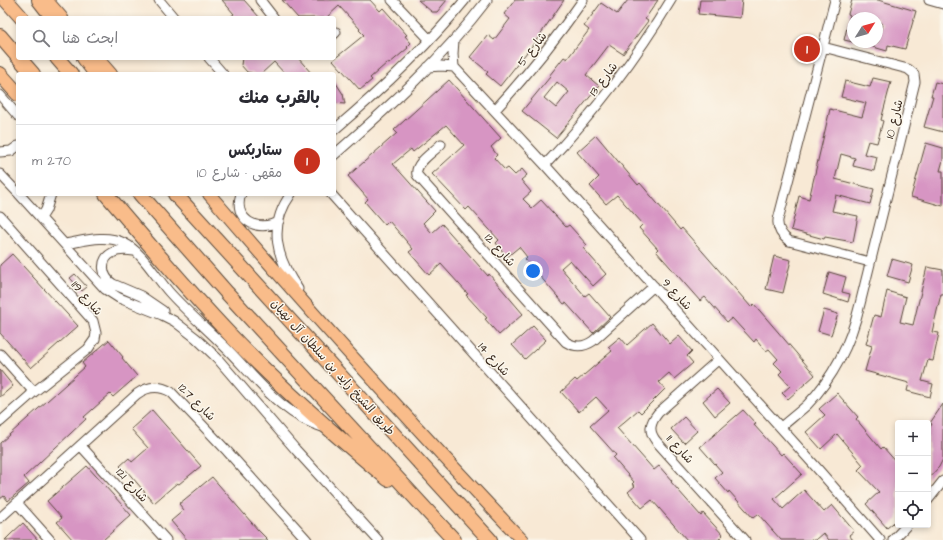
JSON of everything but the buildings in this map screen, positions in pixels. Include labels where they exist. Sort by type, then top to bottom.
[{"type":"highway","points":[[6,0],[20,16]]},
{"type":"highway","points":[[39,0],[51,16]]},
{"type":"highway","points":[[0,36],[16,54]]},
{"type":"highway","points":[[21,60],[31,72]]},
{"type":"highway","points":[[59,60],[69,72]]},
{"type":"highway","points":[[86,60],[94,72]]},
{"type":"highway","points":[[0,74],[16,92]]},
{"type":"highway","points":[[108,196],[203,305],[276,381],[377,470],[421,504]]},
{"type":"highway","points":[[142,196],[227,293],[454,540]]},
{"type":"highway","name":"طريق الشيخ زايد بن سلطان آل نهيان","points":[[177,196],[342,375],[490,540]]},
{"type":"highway","points":[[181,196],[190,211]]},
{"type":"main road","points":[[46,0],[60,16]]},
{"type":"main road","points":[[99,60],[109,72]]},
{"type":"main road","points":[[211,196],[274,270],[409,420],[522,540]]},
{"type":"street","points":[[159,0],[172,16]]},
{"type":"street","points":[[260,0],[272,16]]},
{"type":"street","points":[[392,0],[430,40]]},
{"type":"street","points":[[336,128],[371,98],[430,40],[465,0]]},
{"type":"street","points":[[336,153],[377,117],[428,67],[454,40],[487,0]]},
{"type":"street","name":"شارع 5","points":[[495,110],[531,70],[583,0]]},
{"type":"street","name":"شارع 13","points":[[545,165],[608,94],[636,55],[671,0]]},
{"type":"street","points":[[835,0],[778,220],[778,226],[782,235],[788,241],[870,262]]},
{"type":"street","points":[[930,0],[943,4]]},
{"type":"street","points":[[428,67],[454,67],[452,54],[454,40]]},
{"type":"street","name":"شارع 10","points":[[781,427],[814,396],[837,364],[856,322],[915,78],[913,73],[908,69],[823,47]]},
{"type":"street","points":[[211,60],[221,72]]},
{"type":"street","name":"شارع 9","points":[[454,67],[495,110],[719,358],[880,540]]},
{"type":"street","points":[[0,96],[16,114]]},
{"type":"street","name":"شارع 12","points":[[441,144],[419,166],[417,172],[418,175],[566,342],[579,346],[587,345],[654,286]]},
{"type":"street","points":[[0,152],[11,151],[16,147]]},
{"type":"street","points":[[0,174],[16,192]]},
{"type":"street","points":[[20,196],[99,284],[112,294],[129,303],[149,309],[174,322]]},
{"type":"street","points":[[41,218],[46,210],[50,196]]},
{"type":"street","points":[[240,196],[239,208],[248,221],[263,227],[279,221]]},
{"type":"street","points":[[290,196],[283,207],[279,221],[277,242],[282,262],[290,277],[316,315]]},
{"type":"street","name":"شارع 14","points":[[333,196],[640,540]]},
{"type":"street","name":"شارع 119","points":[[0,216],[89,316],[95,326],[95,339],[88,349],[34,392],[0,422]]},
{"type":"street","points":[[64,244],[108,238],[123,243],[136,252],[171,294],[233,355],[276,401],[301,419],[329,429]]},
{"type":"street","points":[[136,252],[120,250],[109,255],[104,265],[104,274],[106,278],[113,284],[150,302],[196,338],[217,358],[296,450],[378,540]]},
{"type":"street","points":[[0,354],[34,392]]},
{"type":"street","name":"شارع 11","points":[[719,358],[658,413],[652,422],[651,432],[656,441],[745,540]]},
{"type":"street","name":"شارع 127","points":[[0,518],[18,504],[143,390],[150,387],[157,387],[164,388],[171,392],[220,443],[307,540]]},
{"type":"street","name":"شارع 121","points":[[81,446],[166,540]]},
{"type":"street","points":[[931,496],[943,481]]},
{"type":"street","points":[[18,504],[50,540]]},
{"type":"street","points":[[893,540],[904,528]]},
{"type":"place","name":"ستاربكس","points":[[807,49]]}]
